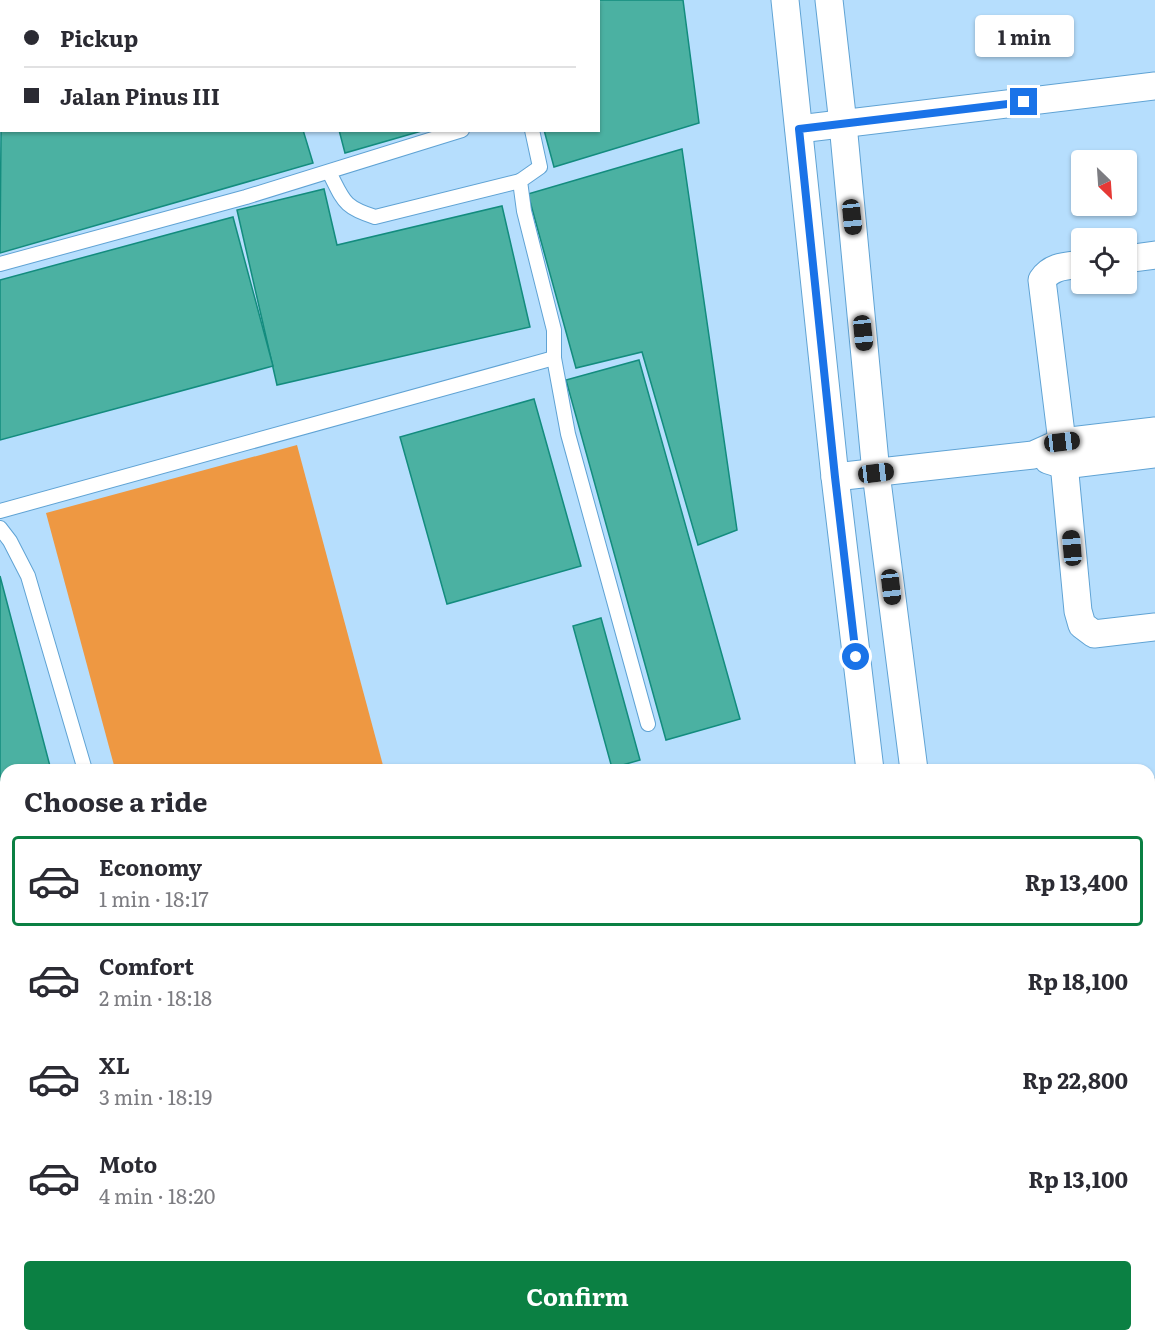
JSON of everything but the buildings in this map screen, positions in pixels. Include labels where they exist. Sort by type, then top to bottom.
[{"type":"street","points":[[784,0],[835,477],[869,764]]},
{"type":"street","points":[[829,0],[876,473],[913,764]]},
{"type":"street","points":[[799,129],[1155,86]]},
{"type":"street","points":[[1137,257],[1155,255]]},
{"type":"street","points":[[1071,265],[1047,272],[1042,280],[1063,453],[1078,611],[1082,625],[1094,634],[1155,627]]},
{"type":"street","points":[[1063,453],[1155,431]]},
{"type":"street","points":[[835,477],[1033,455],[1155,454]]},
{"type":"lane","points":[[0,264],[329,172],[456,132]]},
{"type":"lane","points":[[329,172],[345,202],[356,211],[375,217],[520,181],[540,167],[532,132]]},
{"type":"lane","points":[[520,181],[524,211],[554,330],[554,358],[568,434],[648,723]]},
{"type":"lane","points":[[0,511],[554,358]]},
{"type":"lane","points":[[0,528],[10,541],[28,576],[83,764]]},
{"type":"shaded area","points":[[297,445],[383,764],[114,764],[46,513]]},
{"type":"route","points":[[856,657],[799,129],[1024,102]]}]
